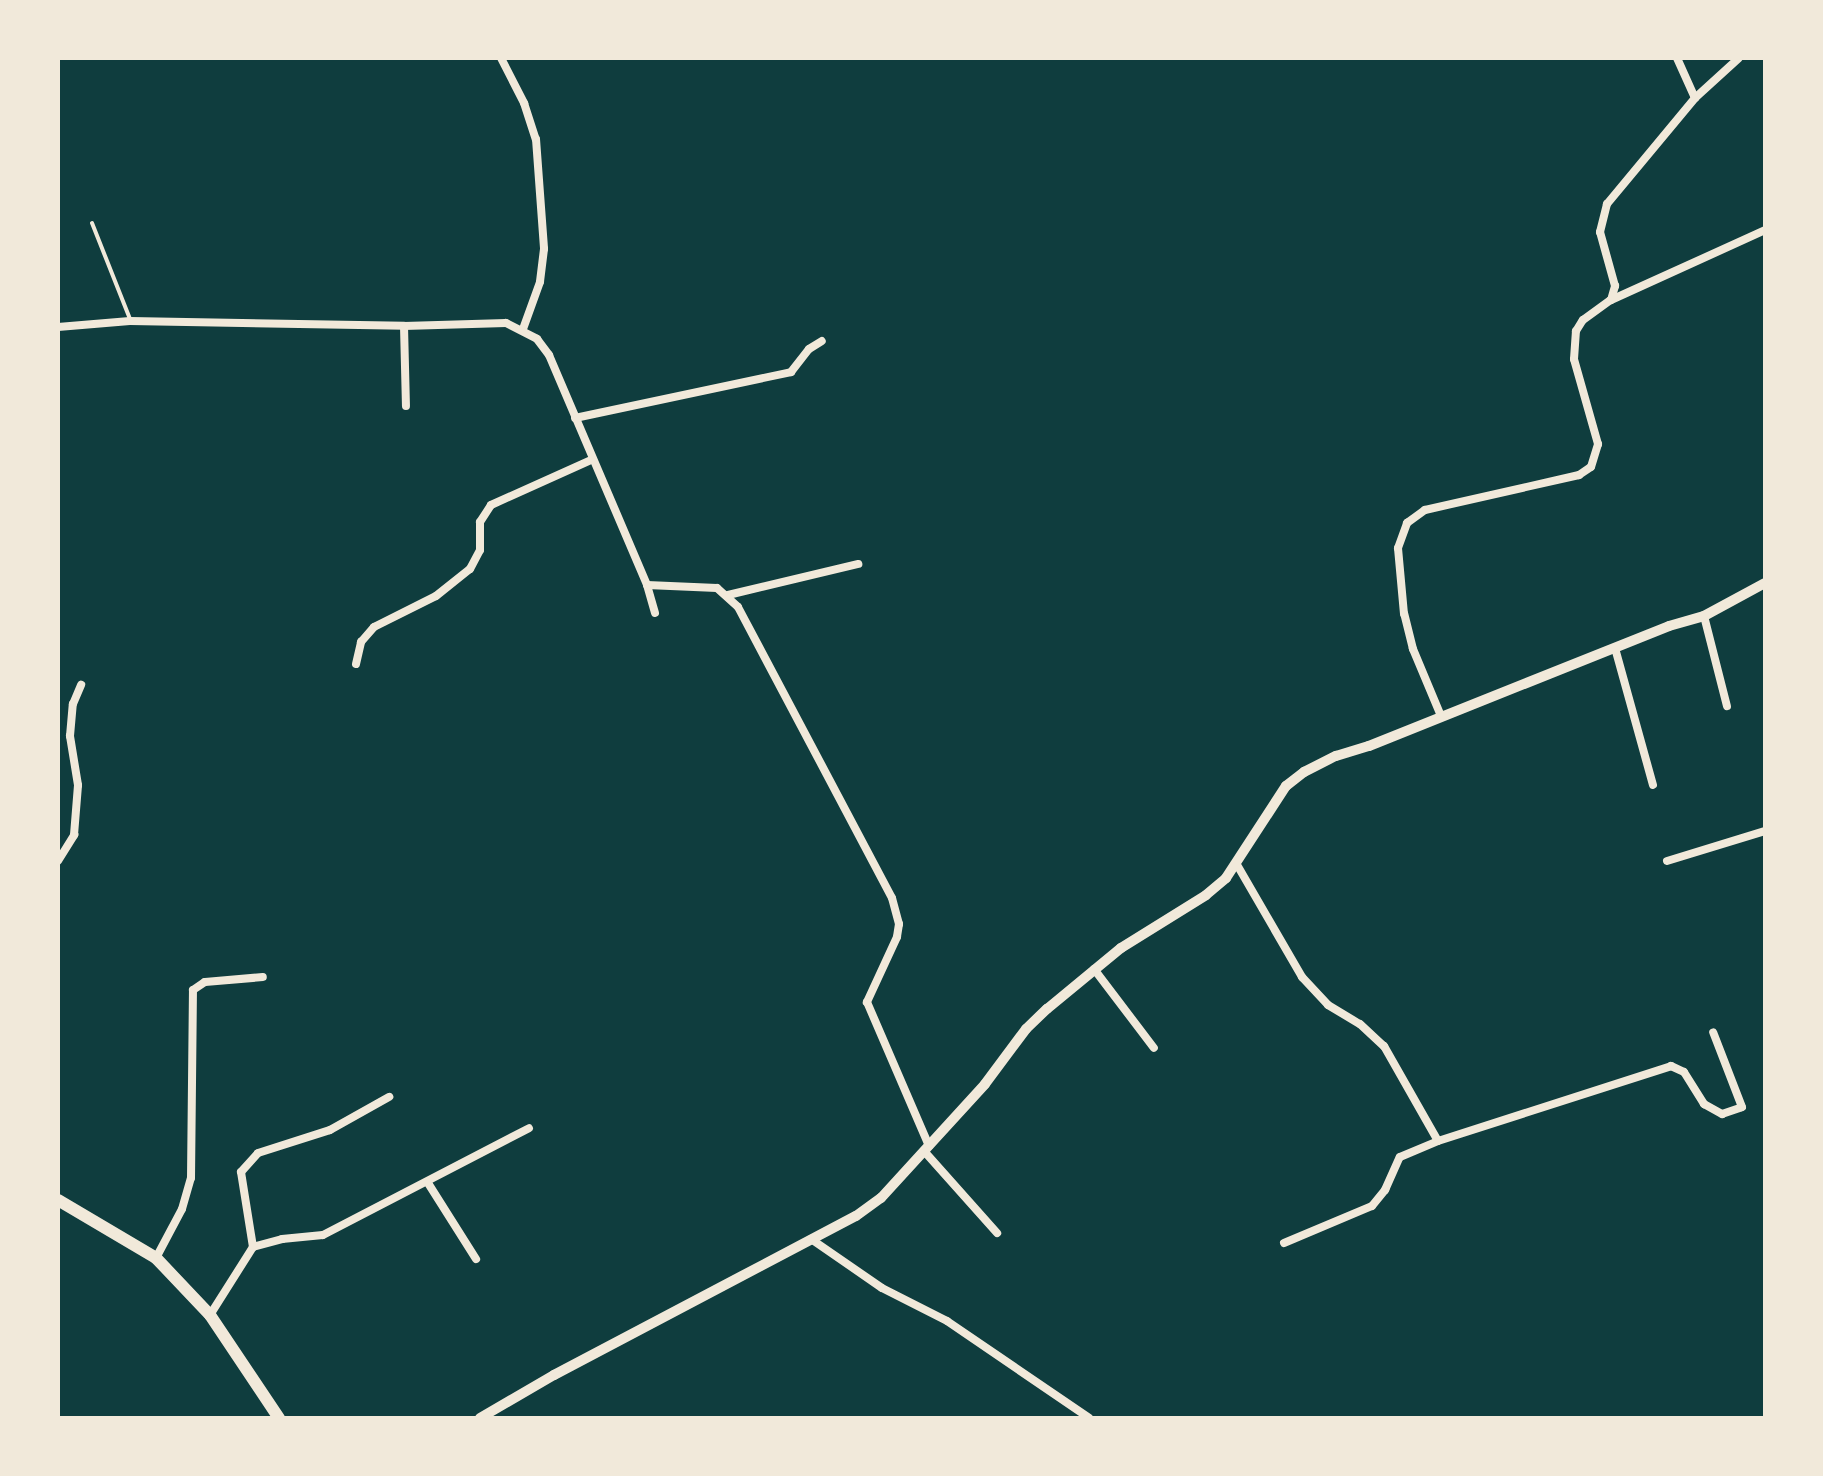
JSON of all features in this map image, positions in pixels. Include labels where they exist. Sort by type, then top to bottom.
[{"type":"main road","points":[[58,1200],[156,1258],[210,1315],[279,1418]]},
{"type":"street","points":[[501,58],[524,103],[536,139],[544,249],[540,282],[523,329]]},
{"type":"street","points":[[1677,58],[1695,98]]},
{"type":"street","points":[[1611,300],[1615,286],[1602,246],[1601,215],[1616,190],[1695,98],[1739,58]]},
{"type":"street","points":[[1441,716],[1407,631],[1398,548],[1400,535],[1407,523],[1425,510],[1579,475],[1591,467],[1597,457],[1598,444],[1574,359],[1574,344],[1583,320],[1611,300],[1765,230]]},
{"type":"street","points":[[58,327],[130,321],[404,326],[506,323],[523,329],[549,355],[591,460],[647,585],[655,613]]},
{"type":"street","points":[[404,326],[406,406]]},
{"type":"street","points":[[575,418],[791,372],[809,349],[822,341]]},
{"type":"street","points":[[356,664],[361,642],[374,627],[436,596],[470,569],[480,550],[480,522],[491,505],[591,460]]},
{"type":"street","points":[[728,595],[858,564]]},
{"type":"street","points":[[480,1418],[881,1198],[985,1084],[1026,1029],[1094,969],[1206,895],[1226,878],[1286,786],[1304,772],[1336,756],[1704,616],[1765,583]]},
{"type":"street","points":[[647,585],[717,588],[728,595],[761,646],[898,912],[897,937],[867,1002],[926,1149],[997,1233]]},
{"type":"street","points":[[1704,616],[1727,706]]},
{"type":"street","points":[[1615,648],[1653,785]]},
{"type":"street","points":[[58,861],[74,835],[78,785],[70,736],[73,704],[81,685]]},
{"type":"street","points":[[1667,861],[1765,831]]},
{"type":"street","points":[[1236,863],[1302,977],[1328,1005],[1360,1024],[1384,1046],[1438,1141]]},
{"type":"street","points":[[1094,969],[1154,1048]]},
{"type":"street","points":[[156,1258],[182,1209],[191,1178],[193,990],[205,982],[263,977]]},
{"type":"street","points":[[1284,1243],[1372,1206],[1385,1190],[1400,1157],[1438,1141],[1671,1066],[1684,1072],[1704,1104],[1722,1114],[1742,1107],[1713,1032]]},
{"type":"street","points":[[210,1315],[253,1247],[241,1172],[258,1153],[330,1130],[389,1097]]},
{"type":"street","points":[[253,1247],[282,1239],[323,1235],[529,1128]]},
{"type":"street","points":[[428,1183],[476,1259]]},
{"type":"street","points":[[811,1239],[882,1288],[947,1321],[1089,1418]]},
{"type":"lane","points":[[92,223],[130,321]]}]
